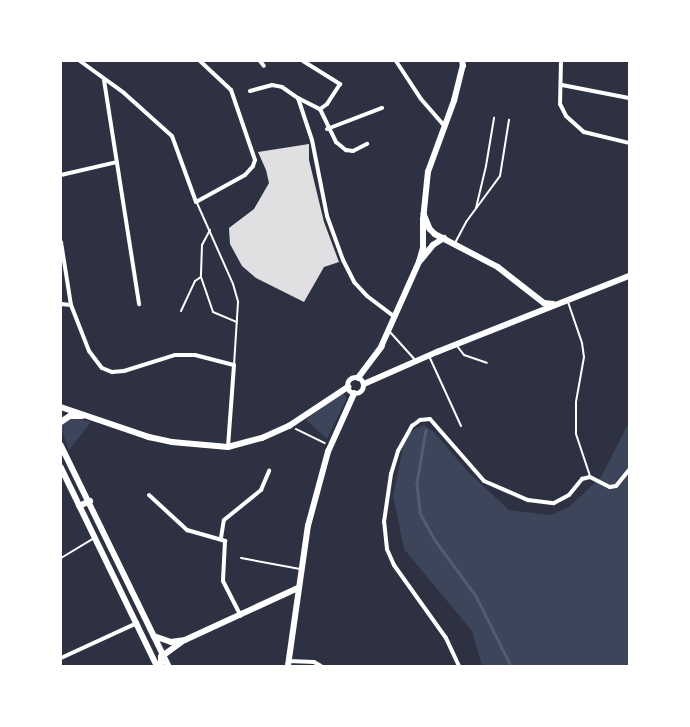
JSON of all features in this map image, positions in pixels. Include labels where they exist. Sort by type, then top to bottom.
[{"type":"street","points":[[80,61],[104,80],[124,93],[172,136],[196,202],[245,175],[254,166],[255,160],[231,90],[200,61]]},
{"type":"street","points":[[260,61],[264,66]]},
{"type":"street","points":[[303,61],[340,84],[327,104],[320,109]]},
{"type":"street","points":[[396,61],[421,99],[445,127]]},
{"type":"street","points":[[561,61],[561,110],[576,127],[595,136],[629,142]]},
{"type":"street","points":[[61,407],[172,442],[228,447],[262,438],[289,426],[348,387],[353,378],[358,378],[381,347],[419,262],[423,248],[424,213],[428,172],[445,127],[463,63]]},
{"type":"street","points":[[104,80],[138,304]]},
{"type":"street","points":[[250,91],[277,85],[320,109],[327,129],[336,142],[346,150],[353,151],[366,144]]},
{"type":"street","points":[[562,85],[629,98]]},
{"type":"street","points":[[298,98],[312,140],[327,216],[343,260],[354,282],[367,296],[394,317]]},
{"type":"street","points":[[327,129],[382,108]]},
{"type":"street","points":[[61,175],[117,162]]},
{"type":"street","points":[[424,213],[430,229],[444,238],[498,266],[547,304],[557,303]]},
{"type":"street","points":[[419,262],[433,245],[444,238]]},
{"type":"street","points":[[61,242],[71,305],[89,351],[102,368],[112,372],[124,371],[175,355],[195,356],[234,365],[228,447]]},
{"type":"street","points":[[364,384],[428,355],[557,303],[629,276]]},
{"type":"street","points":[[533,313],[538,307],[536,296]]},
{"type":"street","points":[[61,304],[71,305]]},
{"type":"street","points":[[358,378],[364,384]]},
{"type":"street","points":[[354,394],[362,392],[364,384]]},
{"type":"street","points":[[348,387],[354,394]]},
{"type":"street","points":[[320,666],[314,662],[288,664],[300,569],[308,526],[330,445],[354,394]]},
{"type":"street","points":[[61,422],[70,416],[86,416]]},
{"type":"street","points":[[459,666],[446,638],[394,565],[388,549],[384,522],[391,474],[398,450],[407,433],[420,420],[430,419],[484,480],[528,500],[554,503],[569,495],[582,479],[590,477],[610,487],[616,486],[629,470]]},
{"type":"street","points":[[61,445],[90,500],[169,666]]},
{"type":"street","points":[[61,468],[157,666]]},
{"type":"street","points":[[242,616],[222,580],[225,544],[221,538],[224,520],[261,490],[269,471]]},
{"type":"street","points":[[149,495],[186,530],[194,534],[221,538]]},
{"type":"street","points":[[79,506],[90,500]]},
{"type":"street","points":[[161,666],[159,662],[163,655],[185,640],[242,616],[298,588]]},
{"type":"street","points":[[284,595],[292,597],[296,604]]},
{"type":"street","points":[[61,658],[137,623]]},
{"type":"street","points":[[154,636],[171,642],[185,640]]},
{"type":"lane","points":[[475,209],[486,166],[494,118]]},
{"type":"lane","points":[[455,243],[475,209],[500,176],[509,120]]},
{"type":"lane","points":[[196,202],[210,230],[237,295],[234,365]]},
{"type":"lane","points":[[210,230],[202,245],[201,277],[213,312],[237,322]]},
{"type":"lane","points":[[181,311],[195,280],[201,277]]},
{"type":"lane","points":[[567,300],[582,343],[584,357],[576,402],[576,434],[590,477]]},
{"type":"lane","points":[[389,331],[416,361]]},
{"type":"lane","points":[[456,344],[464,355],[487,363]]},
{"type":"lane","points":[[428,355],[461,426]]},
{"type":"lane","points":[[61,558],[95,537]]},
{"type":"lane","points":[[241,558],[300,569]]},
{"type":"path","points":[[289,426],[330,445]]},
{"type":"shaded area","points":[[342,392],[347,398],[327,439],[306,420]]},
{"type":"shaded area","points":[[61,415],[91,422],[69,450],[61,429]]},
{"type":"shaded area","points":[[629,422],[629,666],[482,666],[472,631],[404,549],[393,495],[405,439],[413,430],[424,425],[433,431],[469,473],[509,510],[551,515],[569,507],[601,477]]},
{"type":"building","points":[[309,144],[309,160],[324,222],[339,262],[324,267],[304,302],[256,278],[242,266],[230,244],[229,228],[254,209],[269,183],[266,170],[258,152]]},
{"type":"waterway","points":[[426,430],[417,483],[420,513],[435,540],[476,596],[511,666]]}]
